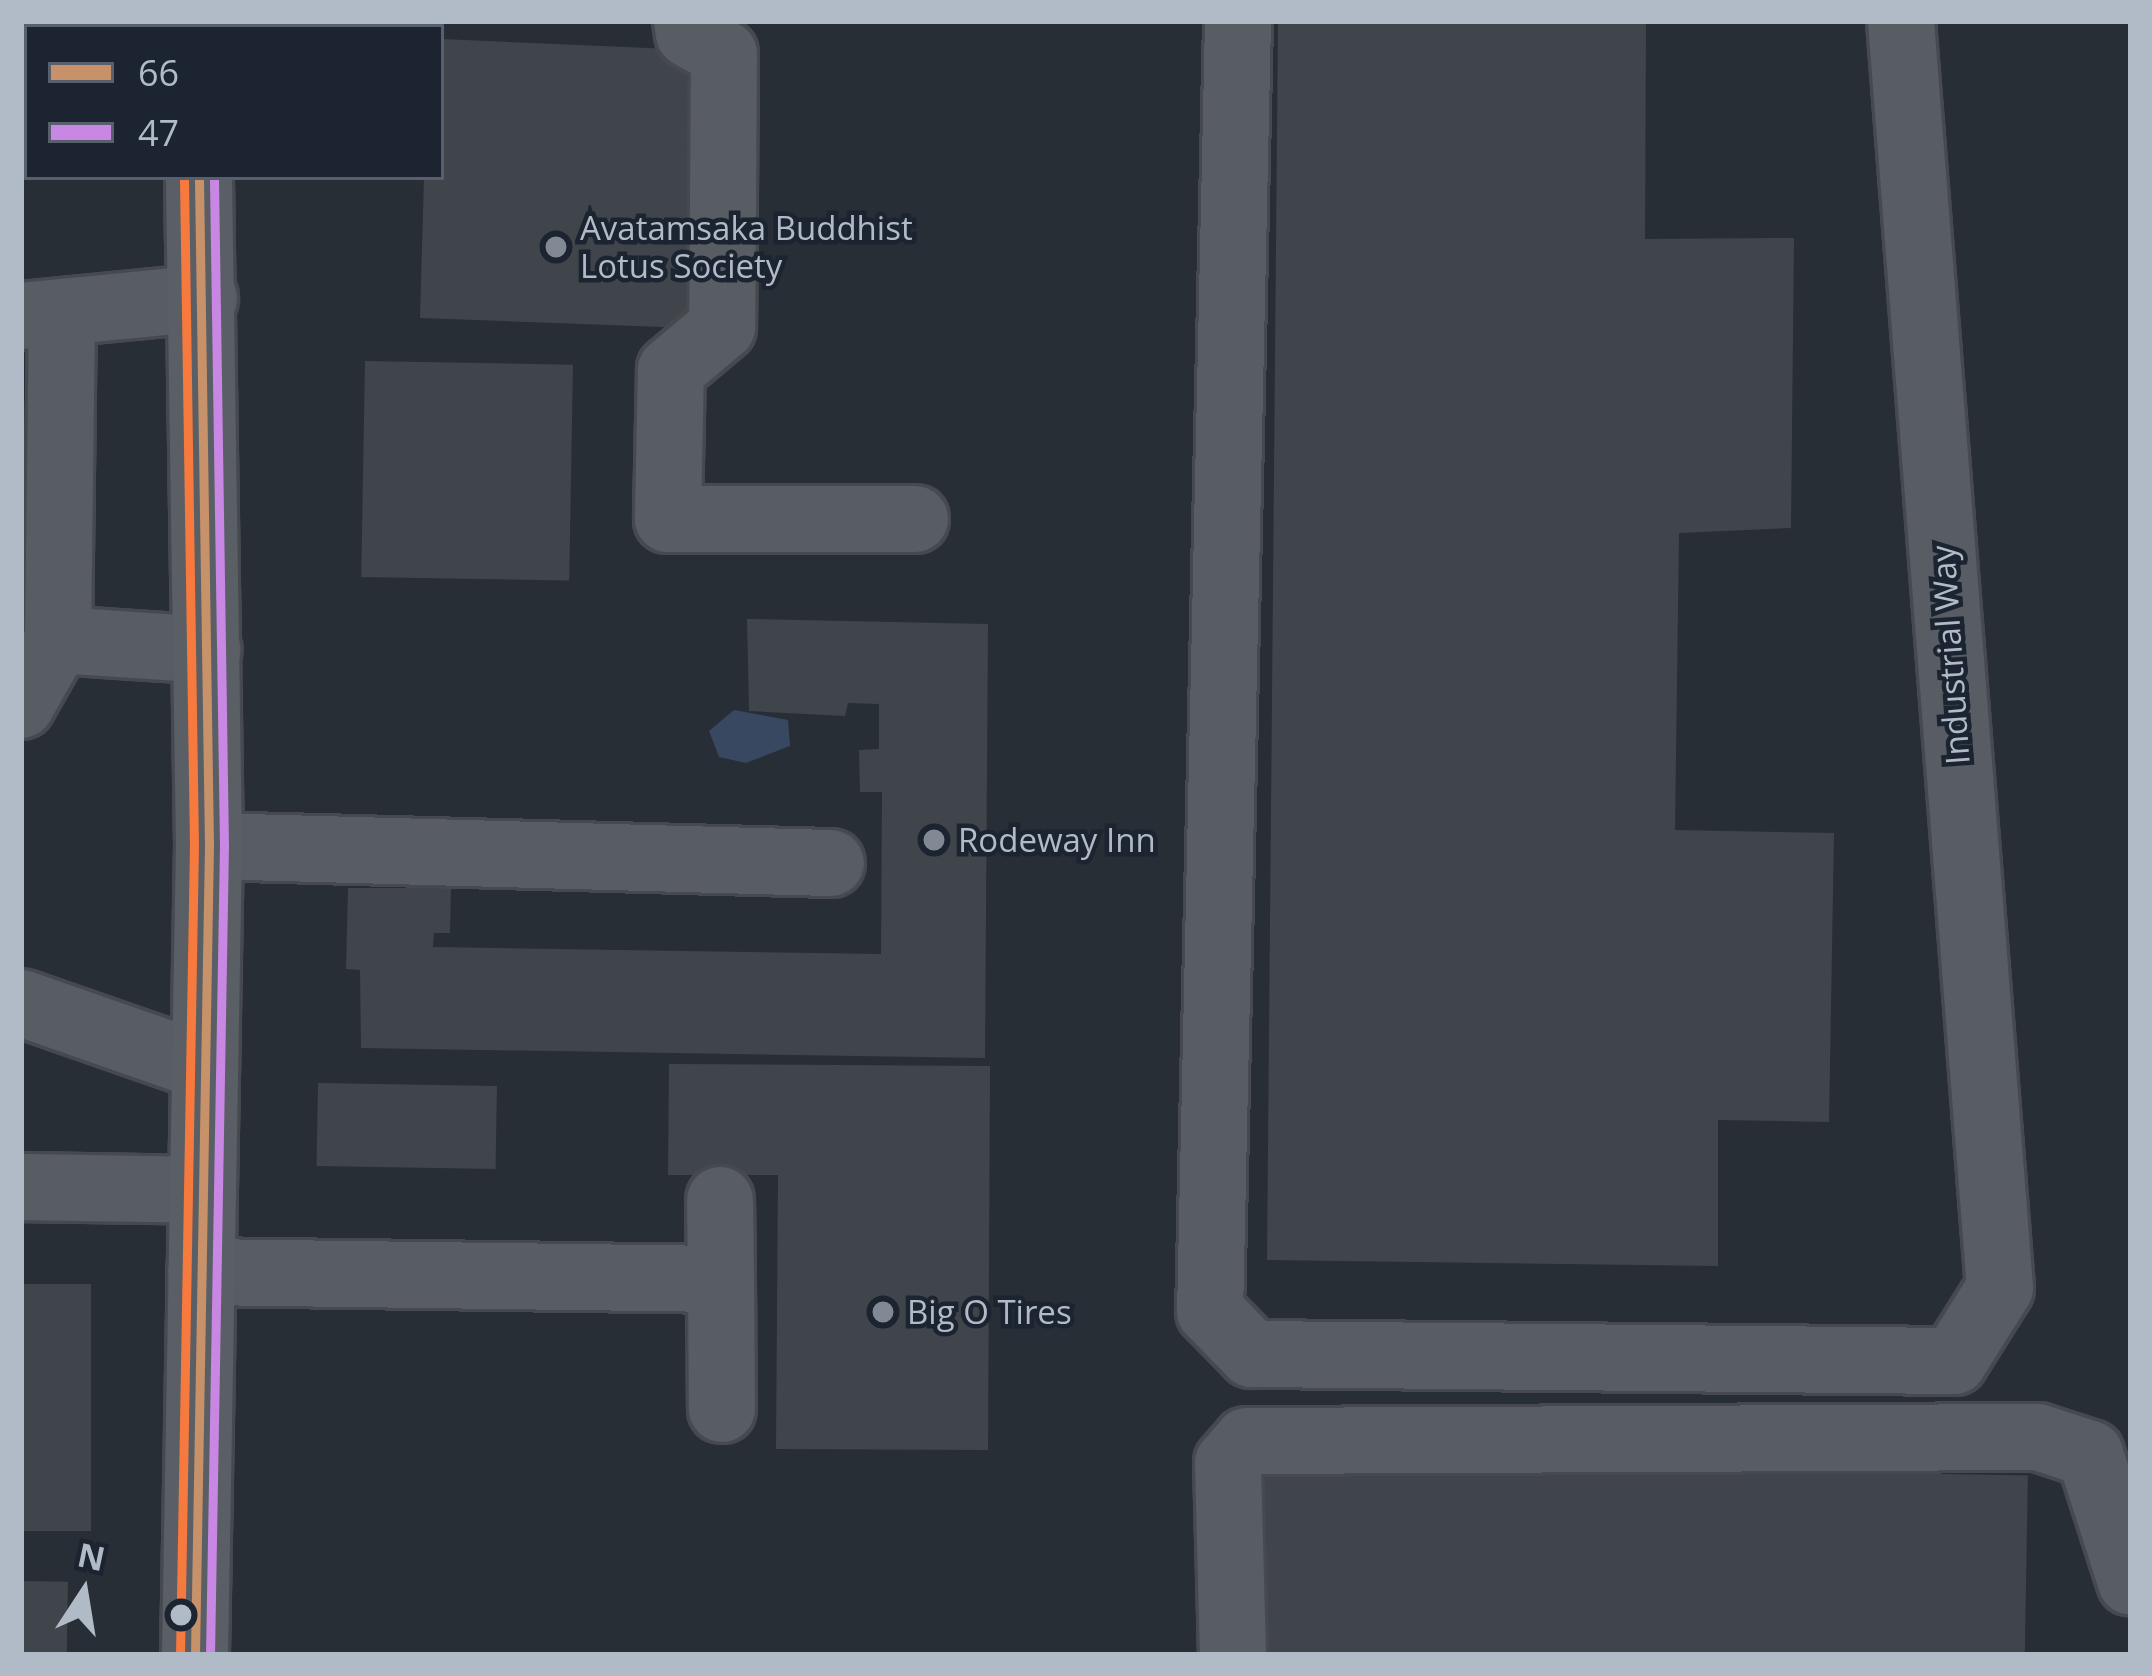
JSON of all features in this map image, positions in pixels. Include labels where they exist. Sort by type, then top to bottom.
[{"type":"main road","points":[[195,1655],[209,845],[199,180]]},
{"type":"lane","points":[[687,21],[688,34],[724,54],[722,327],[671,370],[668,519],[914,519]]},
{"type":"lane","name":"Industrial Way","points":[[1238,21],[1210,1311],[1252,1354],[1954,1360],[2000,1288],[1901,21]]},
{"type":"lane","points":[[21,705],[58,640],[41,316],[204,298]]},
{"type":"lane","points":[[58,640],[208,650]]},
{"type":"lane","points":[[209,845],[831,863]]},
{"type":"lane","points":[[21,1003],[205,1067]]},
{"type":"lane","points":[[21,1186],[203,1190]]},
{"type":"lane","points":[[720,1199],[722,1409]]},
{"type":"lane","points":[[201,1272],[721,1279]]},
{"type":"lane","points":[[1233,1655],[1228,1463],[1246,1441],[2038,1436],[2090,1454],[2131,1582]]},
{"type":"water","points":[[734,710],[788,720],[790,746],[746,763],[719,757],[709,731]]},
{"type":"building","points":[[1278,21],[1646,21],[1645,239],[1794,238],[1791,528],[1679,533],[1675,830],[1834,833],[1829,1122],[1718,1120],[1718,1266],[1267,1260]]},
{"type":"building","name":"Avatamsaka Buddhist Lotus Society","points":[[444,39],[695,50],[689,328],[420,318],[424,180],[444,180]]},
{"type":"building","name":"Avatamsaka Buddhist Lotus Society","points":[[365,361],[573,365],[569,581],[361,577]]},
{"type":"building","name":"Rodeway Inn","points":[[747,619],[988,624],[985,1058],[361,1048],[360,970],[346,969],[348,888],[451,888],[450,933],[434,933],[433,947],[881,954],[882,792],[860,792],[859,750],[879,749],[879,704],[848,703],[845,716],[749,711]]},
{"type":"building","name":"Big O Tires","points":[[669,1064],[990,1066],[988,1450],[776,1449],[778,1175],[668,1175]]},
{"type":"building","points":[[318,1083],[497,1086],[496,1169],[317,1166]]},
{"type":"building","points":[[21,1284],[91,1284],[91,1531],[21,1531]]},
{"type":"building","points":[[1261,1462],[2028,1475],[2025,1655],[1258,1655]]},
{"type":"building","points":[[21,1581],[68,1582],[67,1655],[21,1655]]},
{"type":"transit line","points":[[180,1655],[194,846],[184,180]]},
{"type":"transit line","name":"66","points":[[195,1655],[209,846],[199,180]]},
{"type":"transit line","name":"47","points":[[210,1655],[224,846],[214,180]]},
{"type":"place","name":"Avatamsaka Buddhist Lotus Society","points":[[556,247]]},
{"type":"place","name":"Rodeway Inn","points":[[934,840]]},
{"type":"place","name":"Big O Tires","points":[[883,1312]]}]
